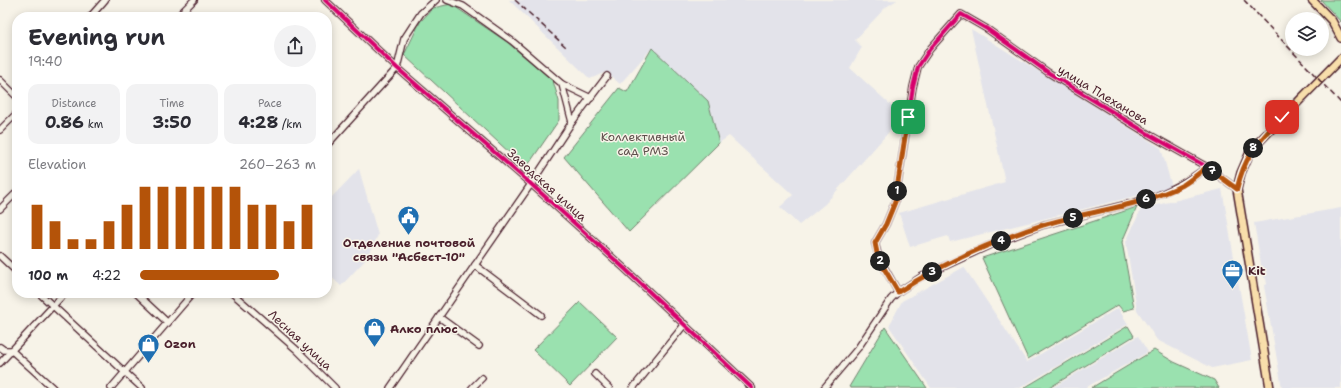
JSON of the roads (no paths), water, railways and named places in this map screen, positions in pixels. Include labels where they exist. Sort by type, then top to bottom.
[{"type":"main road","points":[[1312,0],[1332,21],[1341,38]]},
{"type":"main road","points":[[1270,388],[1237,189],[1243,168],[1251,150],[1341,58]]},
{"type":"street","points":[[94,12],[105,0]]},
{"type":"street","points":[[182,12],[194,0]]},
{"type":"street","name":"Заводская улица","points":[[325,0],[397,68],[531,184],[685,324],[752,388]]},
{"type":"street","points":[[332,140],[397,68],[404,39],[421,13],[436,0]]},
{"type":"street","points":[[447,0],[463,6],[512,42],[562,84],[590,98]]},
{"type":"street","name":"улица Плеханова","points":[[898,292],[878,258],[875,243],[886,224],[895,202],[912,94],[918,68],[930,49],[961,14],[988,29],[1049,73],[1150,135],[1207,167],[1237,189]]},
{"type":"street","points":[[390,388],[572,122],[607,76]]},
{"type":"street","points":[[0,80],[12,91]]},
{"type":"street","points":[[562,84],[572,122]]},
{"type":"street","points":[[0,130],[12,118]]},
{"type":"street","points":[[824,388],[858,348],[891,299],[898,292],[921,277],[988,246],[1043,225],[1148,199],[1183,184],[1207,167]]},
{"type":"street","points":[[0,209],[12,197]]},
{"type":"street","points":[[0,256],[12,267]]},
{"type":"street","points":[[475,265],[541,315]]},
{"type":"street","points":[[44,298],[142,388]]},
{"type":"street","points":[[0,363],[60,298]]},
{"type":"street","points":[[141,298],[168,323]]},
{"type":"street","points":[[111,388],[189,298]]},
{"type":"street","name":"Лесная улица","points":[[238,298],[297,350],[335,388]]},
{"type":"street","points":[[439,317],[479,346]]},
{"type":"street","points":[[633,388],[685,324]]},
{"type":"street","points":[[0,347],[4,350],[11,350],[53,388]]},
{"type":"street","points":[[595,374],[609,388]]},
{"type":"street","points":[[472,388],[482,378]]},
{"type":"railway","points":[[515,0],[566,47]]},
{"type":"railway","points":[[1244,0],[1341,103]]},
{"type":"place","name":"Отделение почтовой связи \"Асбест-10\"","points":[[409,236]]},
{"type":"place","name":"Kit","points":[[1232,290]]},
{"type":"place","name":"Алко плюс","points":[[375,348]]},
{"type":"place","name":"Ozon","points":[[149,364]]},
{"type":"park label","name":"Коллективный сад РМЗ","points":[[643,144]]}]
